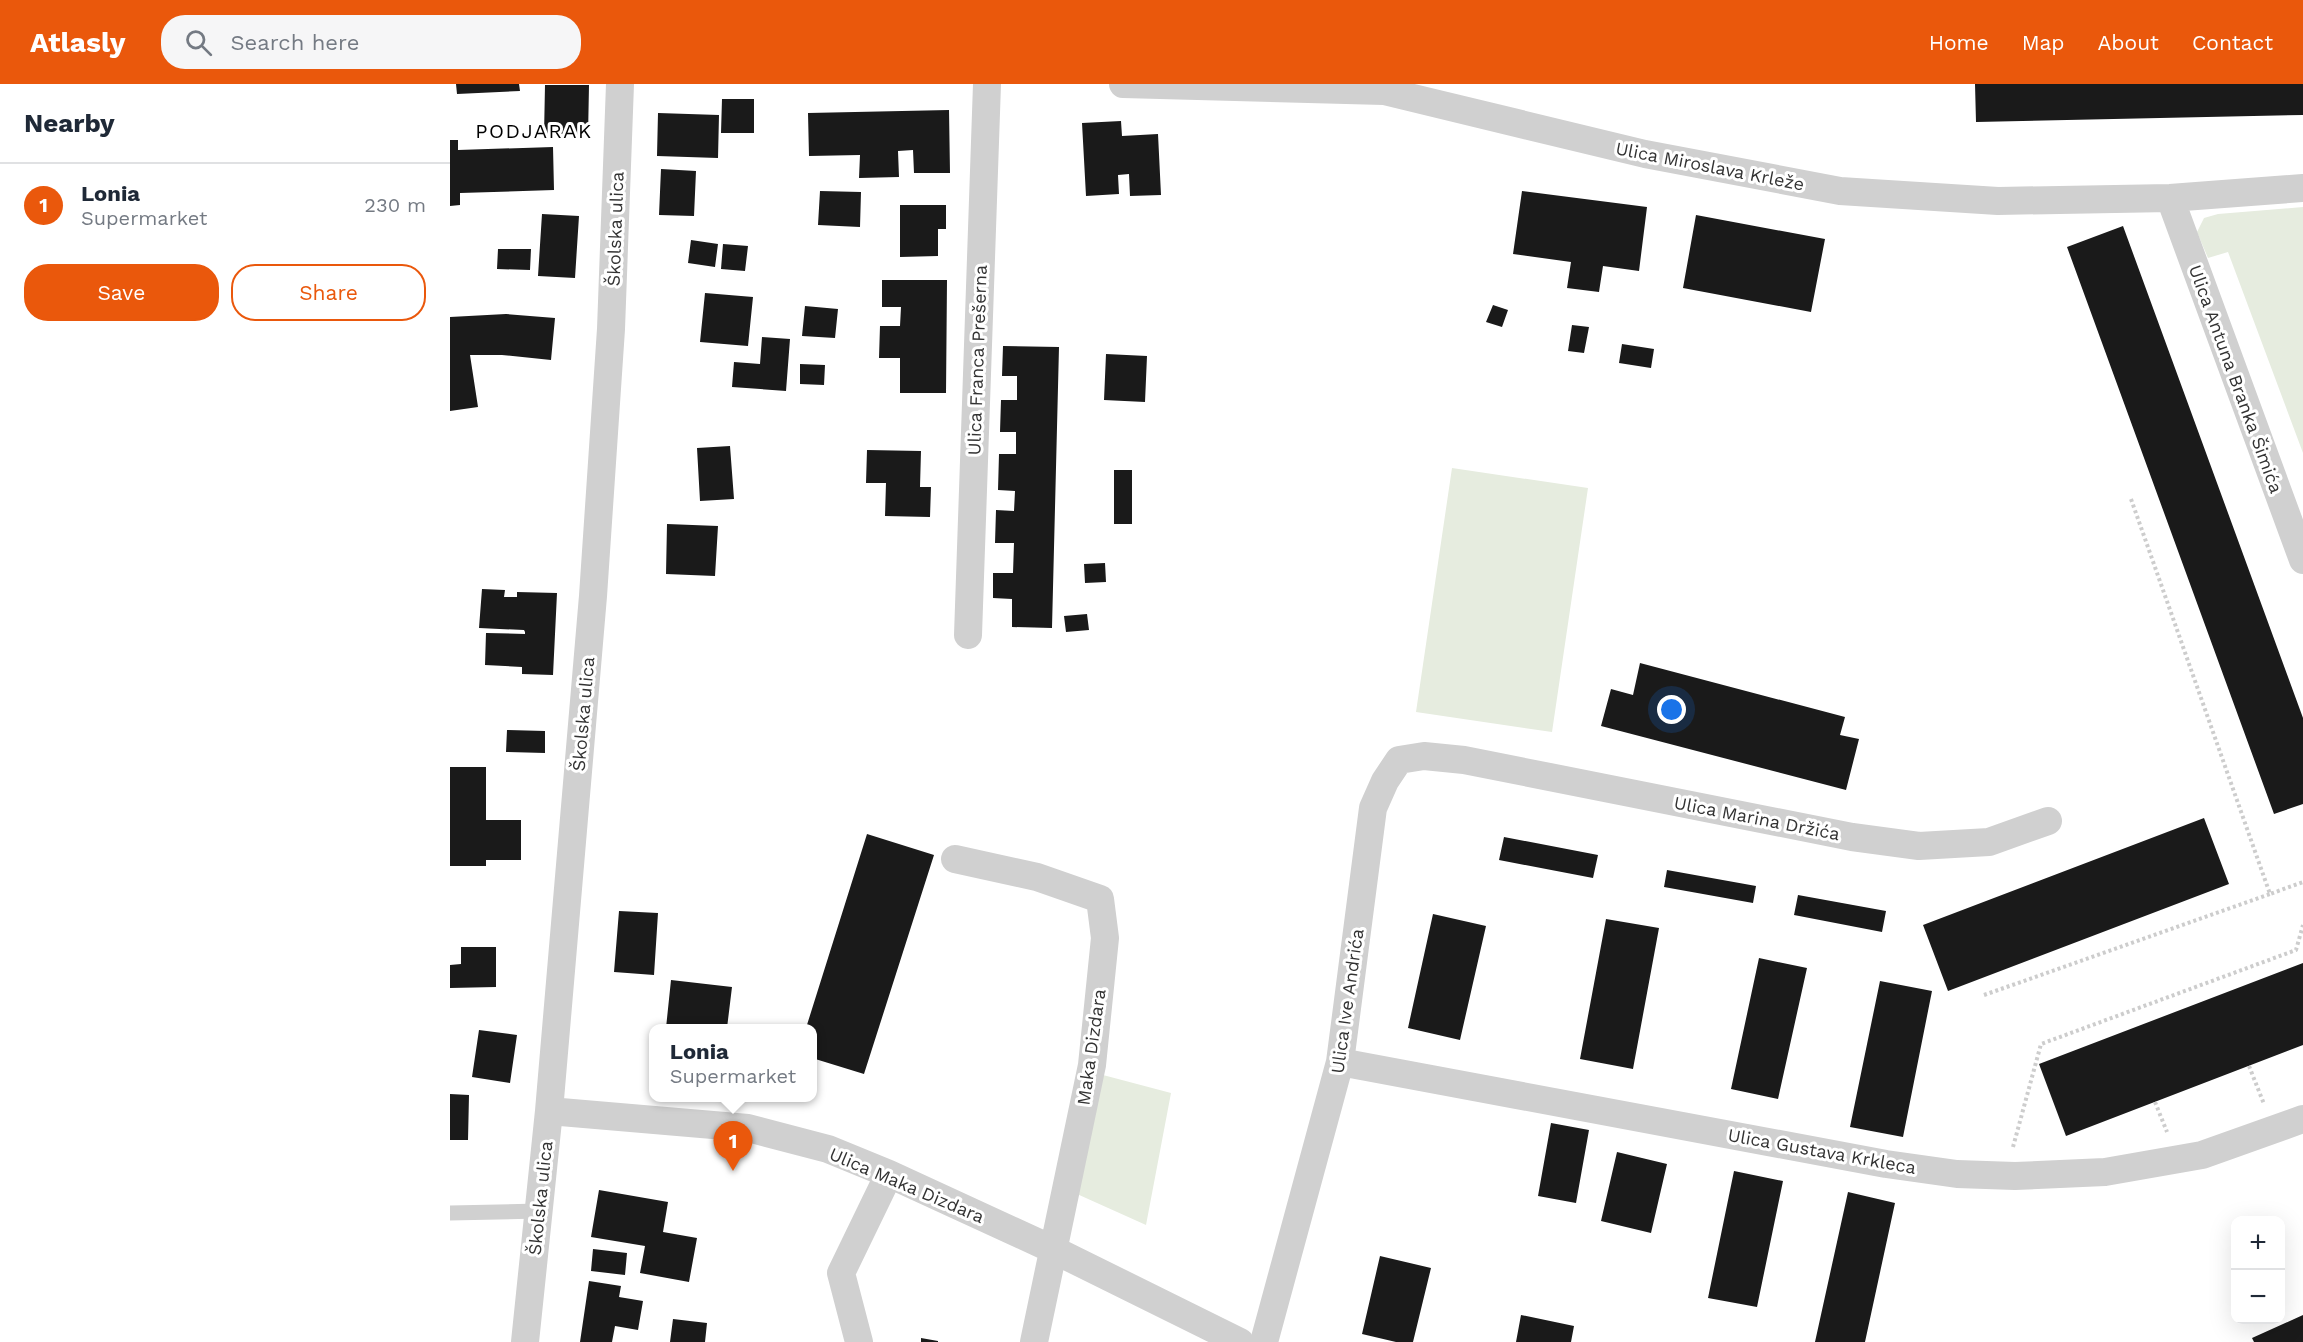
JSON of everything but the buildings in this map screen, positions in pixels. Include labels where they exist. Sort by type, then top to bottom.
[{"type":"street","name":"Školska ulica","points":[[525,1342],[549,1111],[594,584],[611,329],[620,84]]},
{"type":"street","name":"Ulica Franca Prešerna","points":[[968,635],[987,84]]},
{"type":"street","name":"Ulica Miroslava Krleže","points":[[1123,84],[1384,87],[1645,154],[1840,191],[1998,201],[2170,198],[2303,188]]},
{"type":"street","name":"Ulica Antuna Branka Šimića","points":[[2170,198],[2303,560]]},
{"type":"street","name":"Ulica Ive Andrića","points":[[1264,1342],[1340,1062],[1373,808],[1385,781],[1399,760],[1424,756],[1464,760]]},
{"type":"street","name":"Ulica Marina Držića","points":[[1464,760],[1852,837],[1919,846],[1989,842],[2048,821]]},
{"type":"street","name":"Maka Dizdara","points":[[955,859],[1036,877],[1100,899],[1106,938],[1092,1065],[1034,1342]]},
{"type":"street","name":"Ulica Gustava Krkleca","points":[[1340,1062],[1886,1164],[1957,1174],[2015,1176],[2105,1172],[2202,1155],[2303,1119]]},
{"type":"street","name":"Ulica Maka Dizdara","points":[[549,1111],[748,1128],[828,1149],[889,1174],[1052,1249],[1240,1342]]},
{"type":"street","points":[[860,1342],[841,1273],[889,1174]]},
{"type":"lane","points":[[450,1213],[539,1211]]},
{"type":"path","points":[[2131,498],[2270,894]]},
{"type":"path","points":[[1984,996],[2303,882]]},
{"type":"path","points":[[2012,1150],[2040,1044],[2296,950],[2303,925]]},
{"type":"path","points":[[2249,1066],[2264,1105]]},
{"type":"shaded area","points":[[2303,207],[2303,453],[2228,252],[2208,258],[2197,232],[2204,218],[2218,214]]},
{"type":"shaded area","points":[[1452,468],[1588,488],[1552,732],[1416,712]]},
{"type":"shaded area","points":[[1103,1075],[1171,1093],[1146,1225],[1077,1194]]},
{"type":"place","name":"Lonia","points":[[733,1171]]},
{"type":"district","name":"PODJARAK","points":[[534,131]]}]
